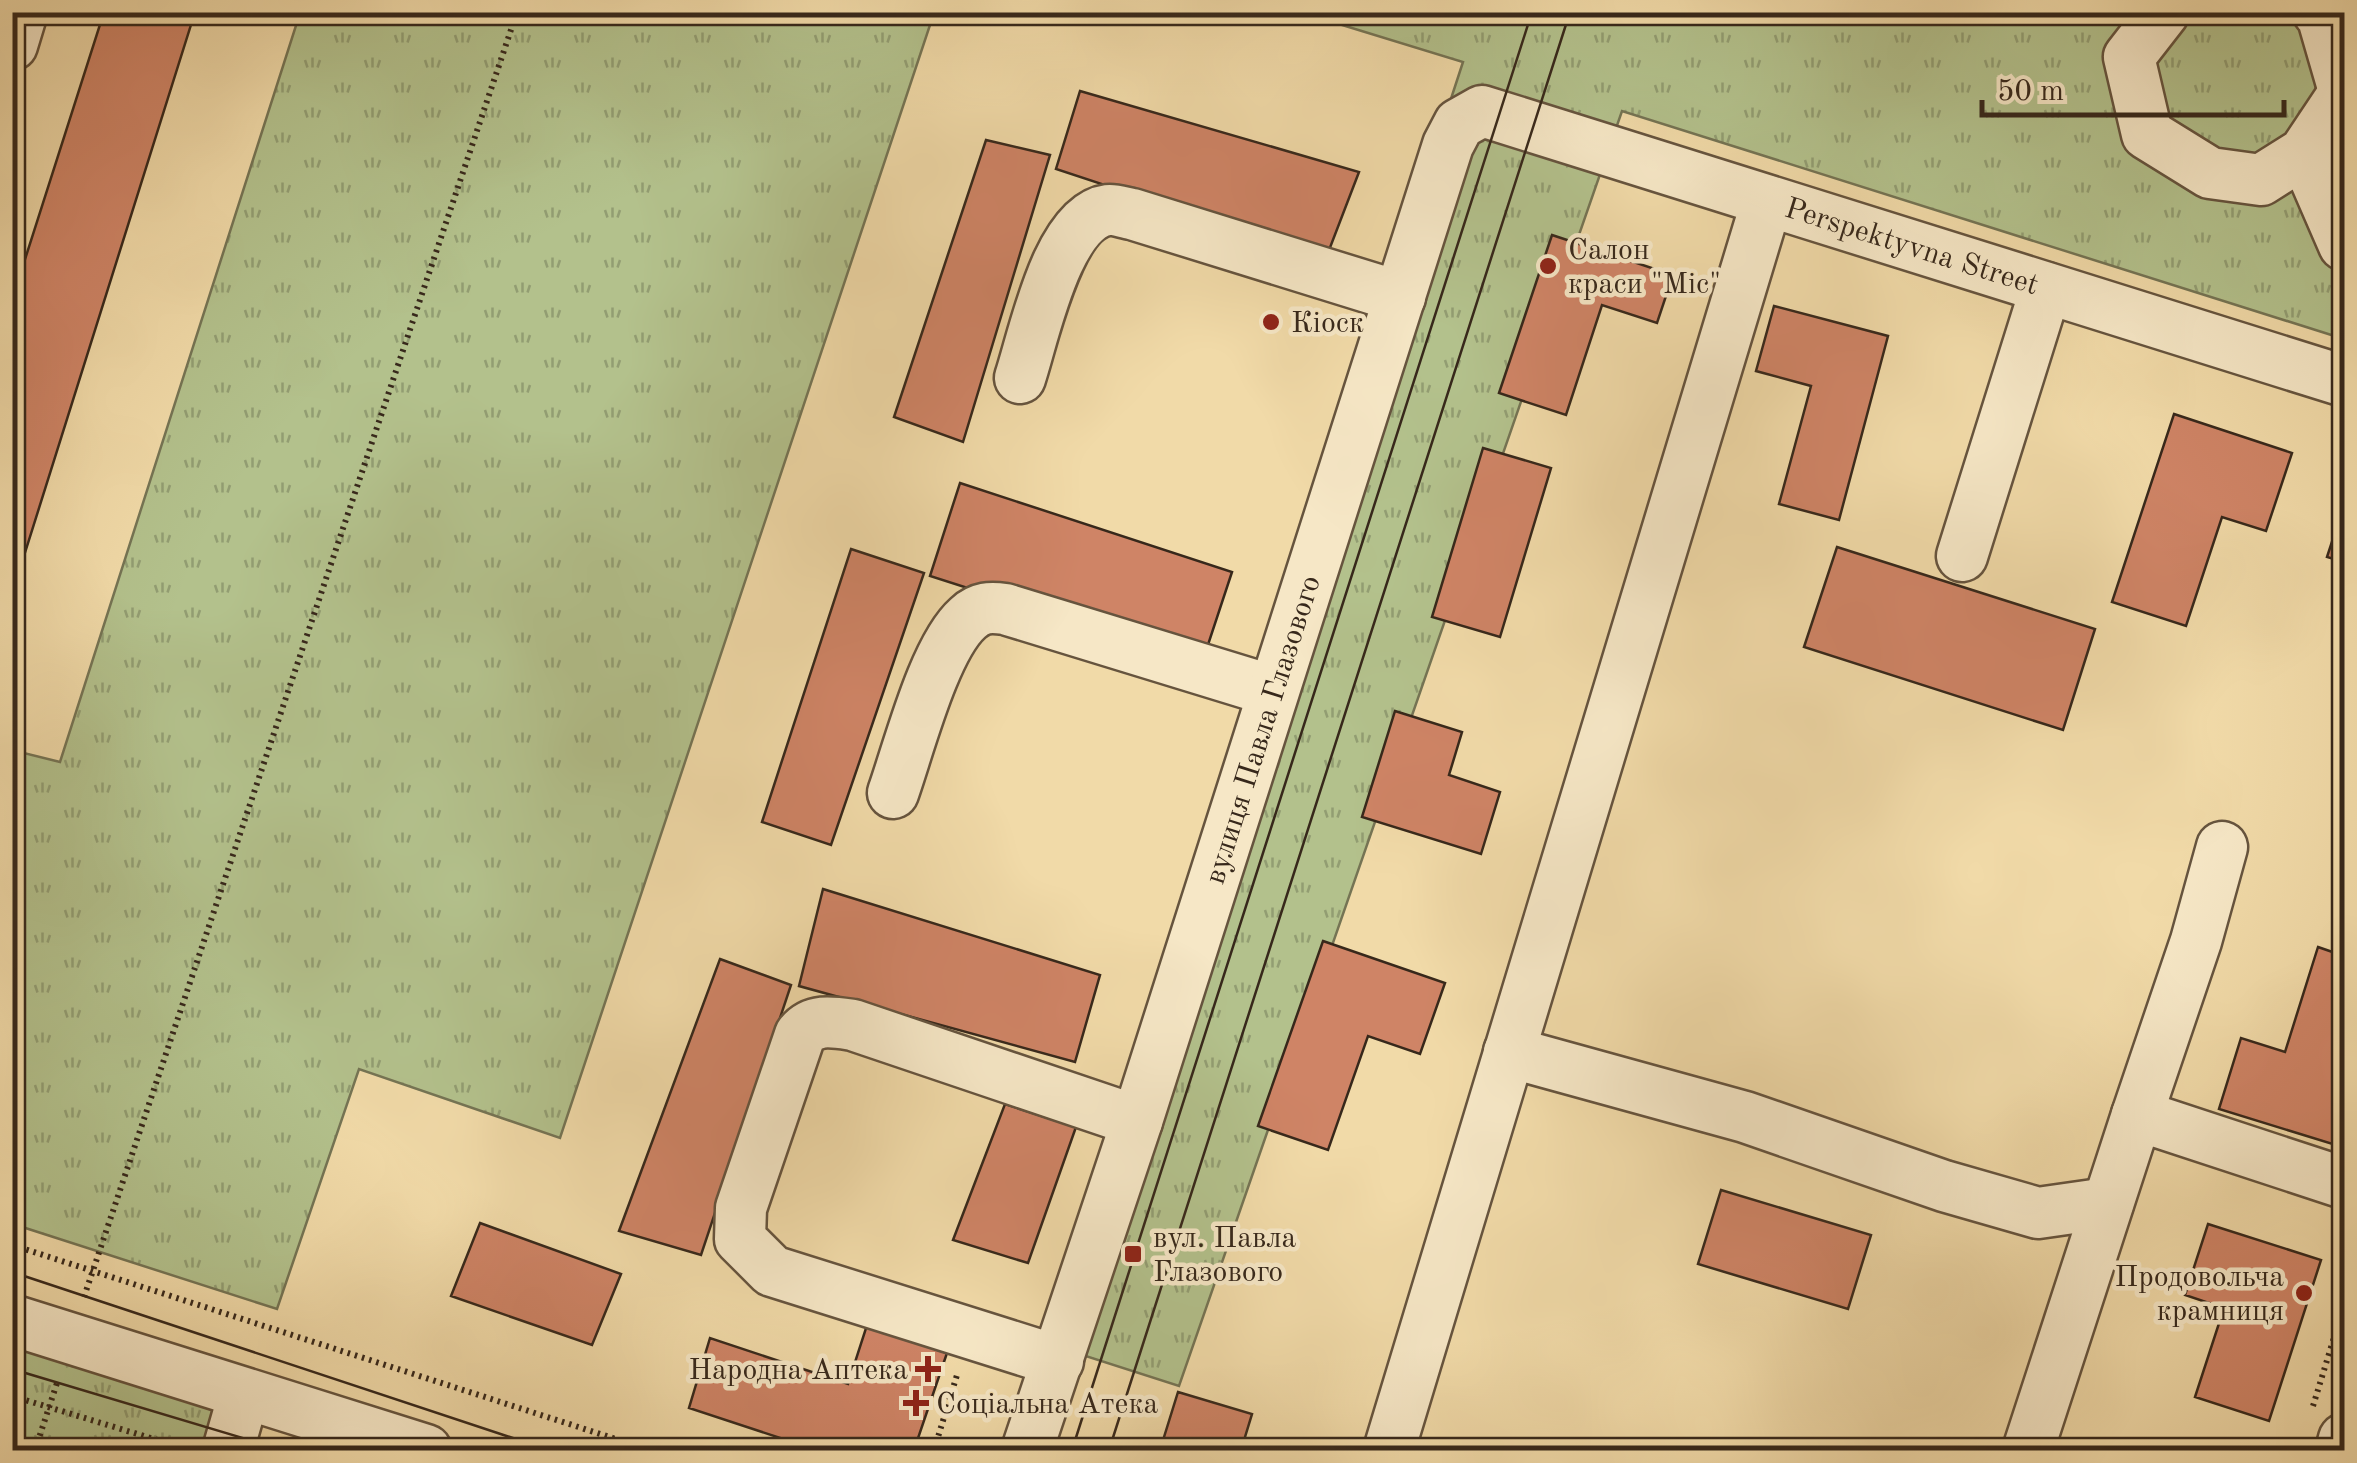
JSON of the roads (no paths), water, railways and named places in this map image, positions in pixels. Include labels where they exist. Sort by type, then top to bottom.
[{"type":"street","points":[[12,44],[22,12]]},
{"type":"street","points":[[2164,12],[2129,57],[2147,134],[2210,173],[2261,180],[2304,153],[2344,92],[2318,12]]},
{"type":"street","name":"Perspektyvna Street","points":[[1482,111],[2344,382]]},
{"type":"street","name":"вулиця Павла Глазового","points":[[1027,1450],[1137,1122],[1448,146],[1459,124],[1482,111]]},
{"type":"street","points":[[2304,153],[2344,245]]},
{"type":"street","points":[[1389,1450],[1767,201]]},
{"type":"street","points":[[1020,378],[1067,240],[1084,221],[1108,210],[1132,214],[1400,297]]},
{"type":"street","points":[[1962,556],[2046,288]]},
{"type":"street","points":[[892,793],[948,644],[970,617],[986,607],[1005,609],[1274,691]]},
{"type":"street","points":[[2028,1450],[2196,941],[2222,847]]},
{"type":"street","points":[[1058,1361],[772,1270],[740,1239],[741,1208],[800,1035],[805,1028],[819,1023],[853,1025],[1137,1122]]},
{"type":"street","points":[[1509,1052],[1744,1117],[1944,1186],[2038,1213],[2108,1203]]},
{"type":"street","points":[[2136,1116],[2344,1183]]},
{"type":"street","points":[[12,1320],[426,1450]]},
{"type":"street","points":[[228,1450],[244,1394]]},
{"type":"tram line","points":[[1072,1450],[1532,12]]},
{"type":"tram line","points":[[1109,1450],[1570,12]]},
{"type":"tram line","points":[[12,1272],[549,1450]]},
{"type":"tram line","points":[[12,1369],[283,1450]]},
{"type":"place","name":"Салон краси \"Міс\"","points":[[1548,266]]},
{"type":"place","name":"Кіоск","points":[[1271,322]]},
{"type":"place","name":"вул. Павла Глазового","points":[[1133,1254]]},
{"type":"place","name":"Продовольча крамниця","points":[[2304,1293]]},
{"type":"place","name":"Народна Аптека","points":[[928,1369]]},
{"type":"place","name":"Соціальна Атека","points":[[916,1403]]}]
